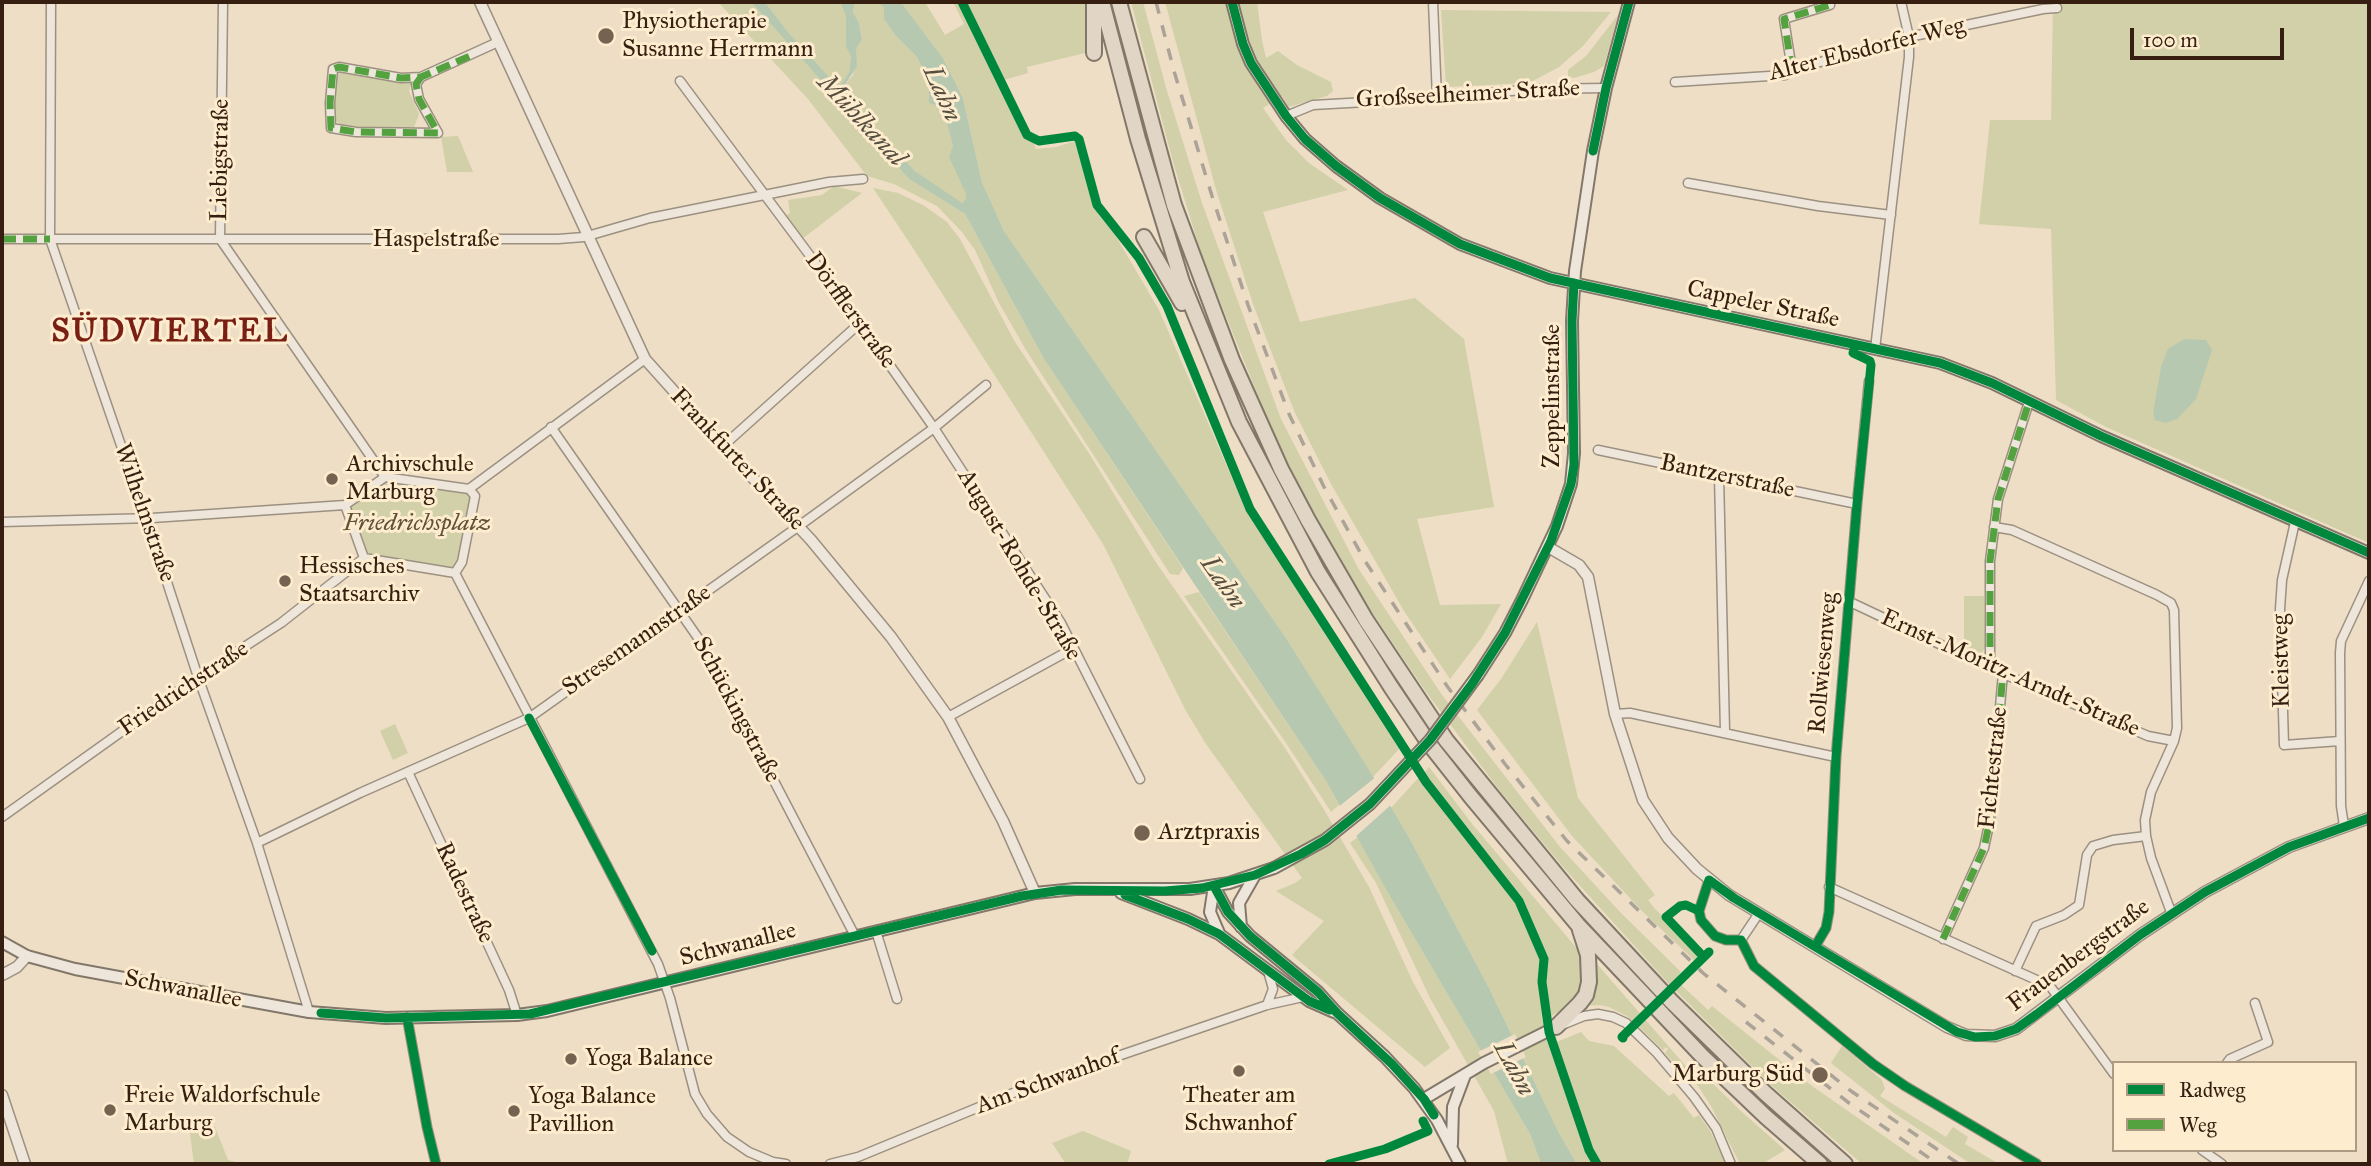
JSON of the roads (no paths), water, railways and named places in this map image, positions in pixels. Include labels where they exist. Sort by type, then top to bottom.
[{"type":"highway","points":[[1094,2],[1094,53]]},
{"type":"highway","points":[[1102,2],[1142,152],[1182,282],[1239,422],[1318,572],[1391,688],[1471,797],[1578,925],[1702,1056],[1820,1164]]},
{"type":"highway","points":[[1119,2],[1174,205],[1232,360],[1292,489],[1366,620],[1446,740],[1577,900],[1671,1001],[1765,1093],[1845,1164]]},
{"type":"highway","points":[[1144,237],[1204,340]]},
{"type":"highway","points":[[1556,1027],[1577,1014],[1589,982],[1588,955],[1578,925]]},
{"type":"main road","name":"Cappeler Straße","points":[[1232,2],[1251,63],[1286,116],[1305,139],[1356,181],[1428,227],[1482,254],[1574,284],[1940,363],[1992,383],[2295,523],[2369,554]]},
{"type":"main road","name":"Großseelheimer Straße","points":[[1606,88],[1629,2]]},
{"type":"main road","name":"Zeppelinstraße","points":[[1274,868],[1325,840],[1370,804],[1430,740],[1505,633],[1548,547],[1567,497],[1574,465],[1574,284],[1593,151],[1606,88]]},
{"type":"main road","name":"Schwanallee","points":[[2,942],[27,956],[58,966],[309,1012],[407,1017],[517,1015],[560,1008],[1035,893],[1062,890],[1165,891],[1214,886],[1274,868]]},
{"type":"main road","points":[[1241,927],[1239,903],[1255,875]]},
{"type":"main road","points":[[1214,886],[1228,912],[1241,927],[1260,946],[1318,992],[1424,1099],[1460,1164]]},
{"type":"main road","points":[[1214,886],[1210,912],[1219,934]]},
{"type":"main road","points":[[1112,890],[1219,934],[1304,997],[1337,1013]]},
{"type":"main road","points":[[1424,1099],[1466,1073],[1556,1027]]},
{"type":"main road","points":[[1452,1147],[1453,1107],[1466,1073]]},
{"type":"street","name":"Wilhelmstraße","points":[[51,2],[50,239],[257,843],[309,1012]]},
{"type":"street","name":"Liebigstraße","points":[[223,2],[220,239],[385,477]]},
{"type":"street","name":"Frankfurter Straße","points":[[481,2],[645,359],[799,526],[891,637],[948,717],[1003,821],[1035,893]]},
{"type":"street","points":[[1433,2],[1437,98]]},
{"type":"street","points":[[1875,349],[1909,57],[1909,37],[1901,2]]},
{"type":"street","points":[[1793,70],[1784,19],[1830,5]]},
{"type":"street","name":"Alter Ebsdorfer Weg","points":[[1675,82],[1785,75],[1793,70],[1909,37],[2057,8]]},
{"type":"street","points":[[421,76],[416,84],[419,99],[438,133],[356,132],[331,128],[333,69],[339,67],[401,79],[421,76],[498,42]]},
{"type":"street","name":"Dörfflerstraße","points":[[680,81],[860,323],[934,428]]},
{"type":"street","name":"Großseelheimer Straße","points":[[1286,116],[1313,105],[1533,89],[1606,88]]},
{"type":"street","name":"Haspelstraße","points":[[2,239],[558,239],[590,236],[650,218],[829,182],[863,179]]},
{"type":"street","points":[[1688,183],[1785,201],[1891,215]]},
{"type":"street","points":[[723,446],[860,323]]},
{"type":"street","points":[[469,489],[645,359]]},
{"type":"street","name":"Rollwiesenweg","points":[[1816,945],[1826,928],[1848,601],[1870,381]]},
{"type":"street","name":"Stresemannstraße","points":[[257,843],[529,718],[934,428],[986,385]]},
{"type":"street","points":[[1990,668],[1990,561],[1998,499],[2029,402]]},
{"type":"street","name":"Schückingstraße","points":[[551,427],[703,645],[855,936]]},
{"type":"street","name":"August-Rohde-Straße","points":[[934,428],[1060,623],[1140,779]]},
{"type":"street","name":"Bantzerstraße","points":[[1598,450],[1857,503]]},
{"type":"street","points":[[1719,475],[1725,731]]},
{"type":"street","points":[[2,522],[146,518],[345,505],[385,477],[469,489],[475,496],[462,562],[455,573]]},
{"type":"street","points":[[345,505],[364,558],[455,573]]},
{"type":"street","name":"Kleistweg","points":[[2295,523],[2282,580],[2280,609],[2284,745],[2340,741]]},
{"type":"street","points":[[1994,527],[2012,530],[2171,603],[2175,618],[2176,728],[2174,741],[2147,805],[2146,836],[2151,858],[2171,912]]},
{"type":"street","points":[[1548,547],[1579,565],[1588,577],[1615,714],[1638,788],[1648,810],[1668,838],[1709,880],[1699,911],[1700,917],[1712,933],[1737,940],[1754,967],[1844,1041],[1905,1086],[2037,1164]]},
{"type":"street","name":"Friedrichstraße","points":[[2,817],[198,677],[281,624],[364,558]]},
{"type":"street","points":[[455,573],[666,983],[695,1094],[707,1114],[727,1137],[749,1152],[786,1164]]},
{"type":"street","points":[[2344,827],[2341,806],[2341,641],[2369,581]]},
{"type":"street","name":"Ernst-Moritz-Arndt-Straße","points":[[1848,601],[1990,668],[2148,736],[2174,741]]},
{"type":"street","points":[[948,717],[1072,649]]},
{"type":"street","name":"Fichtestraße","points":[[1943,939],[1984,848],[1990,821],[2003,673]]},
{"type":"street","points":[[1615,714],[1630,713],[1725,731],[1836,757]]},
{"type":"street","name":"Radestraße","points":[[408,772],[509,990],[517,1015]]},
{"type":"street","name":"Frauenbergstraße","points":[[1709,880],[1947,1027],[1966,1035],[1988,1037],[2009,1032],[2171,912],[2289,847],[2369,818]]},
{"type":"street","points":[[2015,971],[2036,926],[2064,915],[2079,905],[2087,855],[2092,846],[2146,836]]},
{"type":"street","points":[[1829,887],[2050,986],[2112,1071]]},
{"type":"street","points":[[1737,940],[1759,913]]},
{"type":"street","points":[[877,931],[897,999]]},
{"type":"street","points":[[2,975],[17,967],[27,956]]},
{"type":"street","points":[[1267,1005],[1273,989],[1268,969]]},
{"type":"street","name":"Am Schwanhof","points":[[830,1164],[858,1157],[1018,1091],[1267,1005],[1304,997]]},
{"type":"street","points":[[2228,1061],[2268,1042],[2255,1003]]},
{"type":"street","points":[[1577,1014],[1613,1017],[1626,1023],[1641,1037],[1694,1097],[1716,1128],[1731,1164]]},
{"type":"street","points":[[407,1017],[426,1127],[436,1164]]},
{"type":"street","points":[[2,1095],[25,1164]]},
{"type":"street","points":[[2205,1152],[2222,1164]]},
{"type":"water","points":[[751,2],[765,2],[788,32],[839,88],[849,72],[851,57],[846,47],[846,17],[840,2],[855,2],[853,12],[859,23],[862,40],[856,49],[857,66],[841,91],[915,171],[962,203],[966,194],[949,157],[953,146],[943,109],[929,103],[928,78],[916,56],[895,35],[884,19],[884,7],[878,2],[901,2],[943,58],[963,98],[982,182],[1004,231],[1286,638],[1371,773],[1411,841],[1489,988],[1559,1133],[1577,1164],[1541,1164],[1530,1134],[1388,893],[1326,781],[1044,359],[965,214],[909,179]]},
{"type":"water","points":[[2184,339],[2206,340],[2212,350],[2196,399],[2177,419],[2166,423],[2155,420],[2153,413],[2161,367],[2168,349]]},
{"type":"railway","points":[[1156,2],[1212,196],[1248,305],[1289,414],[1324,487],[1365,561],[1447,686],[1567,841],[1703,973],[1851,1091],[1959,1164]]},
{"type":"railway","points":[[1746,1022],[1849,1103],[1938,1164]]},
{"type":"place","name":"Physiotherapie Susanne Herrmann","points":[[606,36]]},
{"type":"place","name":"Archivschule Marburg","points":[[332,479]]},
{"type":"place","name":"Hessisches Staatsarchiv","points":[[285,581]]},
{"type":"place","name":"Arztpraxis","points":[[1142,833]]},
{"type":"place","name":"Yoga Balance","points":[[571,1059]]},
{"type":"place","name":"Theater am Schwanhof","points":[[1239,1071]]},
{"type":"place","name":"Marburg Süd","points":[[1820,1075]]},
{"type":"place","name":"Freie Waldorfschule Marburg","points":[[110,1110]]},
{"type":"place","name":"Yoga Balance Pavillion","points":[[514,1111]]},
{"type":"district","name":"SÜDVIERTEL","points":[[170,333]]},
{"type":"water label","name":"Lahn","points":[[941,94]]},
{"type":"water label","name":"Mühlkanal","points":[[861,121]]},
{"type":"water label","name":"Lahn","points":[[1222,583]]},
{"type":"water label","name":"Lahn","points":[[1513,1069]]},
{"type":"park label","name":"Friedrichsplatz","points":[[417,524]]}]
